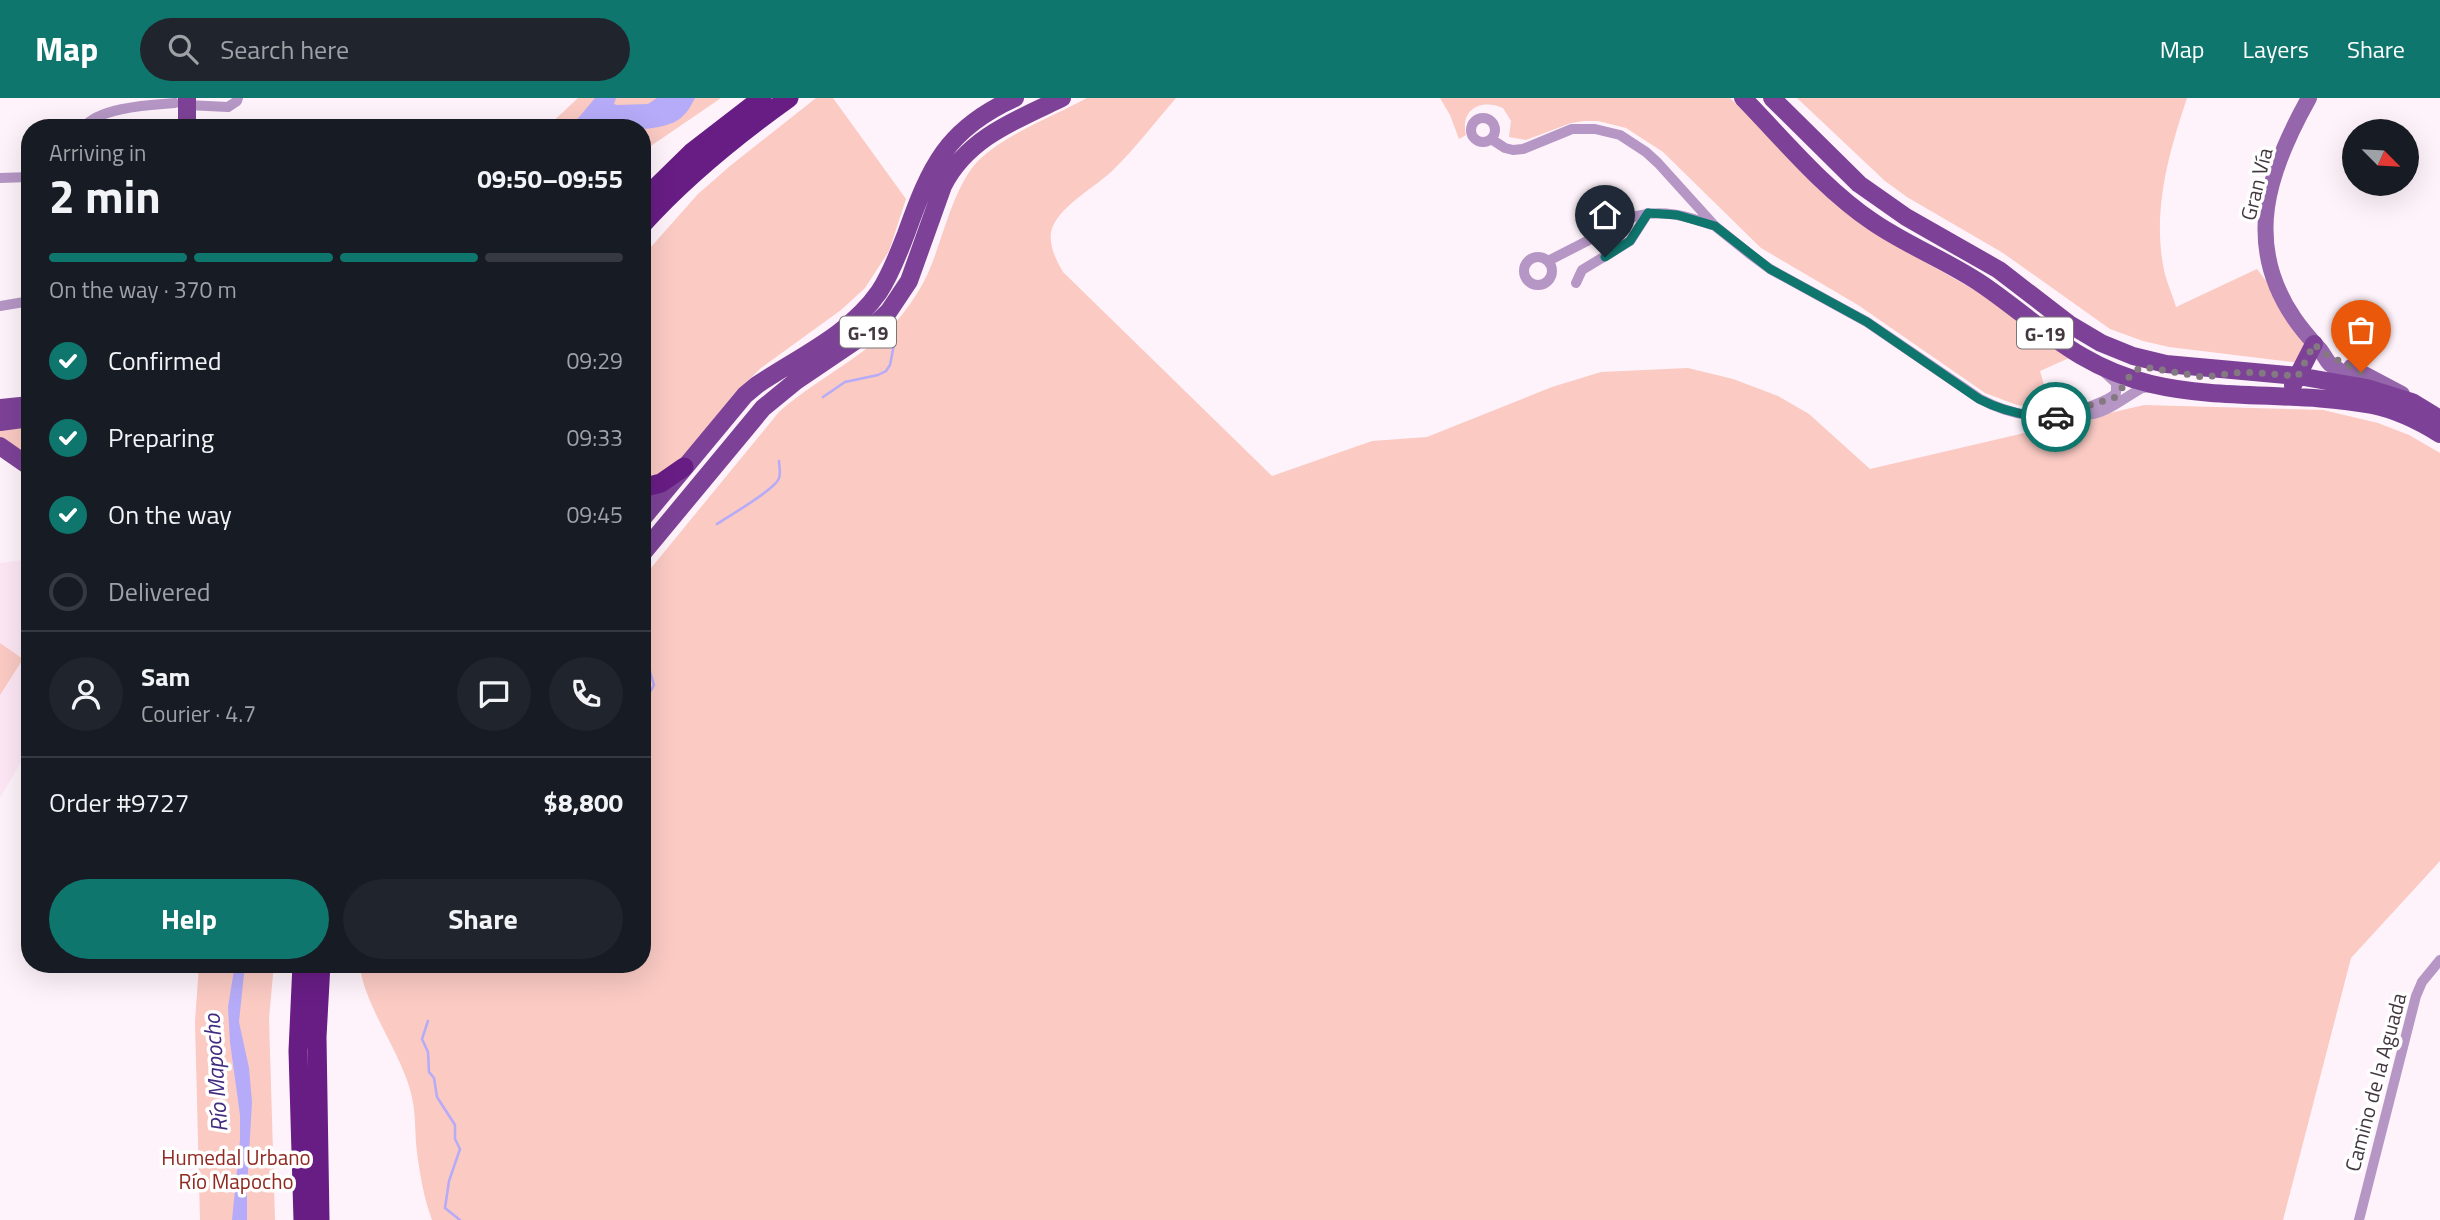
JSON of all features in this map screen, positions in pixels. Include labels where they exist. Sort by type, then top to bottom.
[{"type":"highway","points":[[651,176],[762,98]]},
{"type":"highway","points":[[651,216],[699,167],[789,98]]},
{"type":"highway","points":[[651,192],[717,130]]},
{"type":"highway","points":[[651,486],[661,483],[684,467]]},
{"type":"highway","points":[[302,973],[298,1051],[303,1220]]},
{"type":"highway","points":[[320,1220],[317,1037],[321,973]]},
{"type":"main road","name":"G-19","points":[[651,508],[731,409],[757,384],[841,332],[865,310],[894,265],[923,187],[938,158],[971,123],[1015,98]]},
{"type":"main road","name":"G-19","points":[[651,543],[763,408],[796,381],[864,335],[889,311],[909,281],[936,201],[957,163],[982,139],[1062,98]]},
{"type":"main road","name":"G-19","points":[[1742,98],[1829,186],[1860,213],[1982,285],[2060,344],[2091,362],[2127,377],[2164,387],[2371,405],[2413,411],[2440,419]]},
{"type":"main road","name":"G-19","points":[[1772,98],[1859,184],[1906,216],[1999,270],[2085,334],[2117,350],[2150,361],[2192,368],[2298,376],[2367,388],[2413,411],[2440,434]]},
{"type":"main road","name":"Gran Vía","points":[[2309,98],[2278,167],[2267,208],[2264,232],[2267,258],[2277,289],[2295,319],[2327,362],[2367,388]]},
{"type":"main road","points":[[177,119],[181,101]]},
{"type":"main road","points":[[181,101],[185,119]]},
{"type":"main road","points":[[2277,396],[2290,389],[2318,348]]},
{"type":"main road","name":"Gran Vía","points":[[2318,348],[2374,379],[2413,411]]},
{"type":"main road","points":[[2127,377],[2133,371],[2144,367],[2203,377],[2244,372]]},
{"type":"main road","points":[[0,408],[21,408]]},
{"type":"main road","points":[[0,422],[21,412]]},
{"type":"main road","points":[[0,446],[21,461]]},
{"type":"street","points":[[91,119],[102,114],[181,101],[228,107],[238,98]]},
{"type":"street","points":[[1491,139],[1513,150],[1523,149],[1572,129],[1595,129],[1620,135],[1646,152],[1715,226],[1770,269],[1867,322],[1979,399],[1997,408],[2032,417],[2091,414],[2142,388],[2164,387]]},
{"type":"street","points":[[0,178],[21,177]]},
{"type":"street","points":[[1548,261],[1636,216],[1648,213],[1677,215],[1715,226]]},
{"type":"street","points":[[1576,283],[1582,270],[1630,241],[1648,213]]},
{"type":"street","points":[[0,306],[21,302]]},
{"type":"street","points":[[2091,362],[2116,383],[2117,391],[2109,399]]},
{"type":"street","points":[[2080,413],[2087,406],[2118,395],[2127,377]]},
{"type":"street","name":"Camino de la Aguada","points":[[2359,1220],[2416,996],[2422,982],[2440,960]]},
{"type":"shaded area","points":[[595,98],[616,98],[614,104],[617,105],[648,104],[657,98],[695,98],[678,120],[655,128],[651,128],[651,119],[578,119]]},
{"type":"shaded area","points":[[21,560],[21,762],[0,798],[0,563]]},
{"type":"shaded area","points":[[234,973],[244,973],[239,1022],[249,1068],[252,1102],[247,1220],[232,1220],[240,1115],[228,1007]]},
{"type":"green space","points":[[578,98],[721,98],[651,146],[651,119],[556,119]]},
{"type":"green space","points":[[816,98],[833,98],[906,199],[889,251],[865,288],[841,310],[761,368],[734,394],[678,463],[651,479],[651,247],[698,194]]},
{"type":"green space","points":[[1087,98],[1176,98],[1120,163],[1071,203],[1058,218],[1051,232],[1053,250],[1063,272],[1272,476],[1372,441],[1427,437],[1552,387],[1601,372],[1688,368],[1733,379],[1778,396],[1809,414],[1870,469],[2144,405],[2323,410],[2378,423],[2409,435],[2440,453],[2440,861],[2351,958],[2283,1220],[432,1220],[419,1170],[411,1093],[374,1010],[361,973],[651,973],[651,568],[779,412],[858,355],[901,316],[925,279],[951,209],[971,169],[991,150],[1017,133]]},
{"type":"green space","points":[[1440,98],[1730,98],[1825,190],[1913,255],[1978,292],[2069,358],[2040,371],[2051,410],[2017,405],[1985,393],[1858,305],[1761,248],[1663,152],[1626,128],[1598,121],[1584,121],[1571,123],[1526,140],[1509,137],[1511,121],[1503,108],[1487,104],[1474,108],[1469,113],[1465,126],[1466,135],[1459,139]]},
{"type":"green space","points":[[1797,98],[2187,98],[2174,139],[2161,201],[2160,244],[2164,270],[2176,307],[2257,269],[2312,342],[2300,363],[2169,347],[2110,329],[2003,253],[1907,197],[1885,181]]},
{"type":"green space","points":[[21,425],[21,450],[0,437],[0,427]]},
{"type":"green space","points":[[0,643],[21,658],[21,662],[0,695]]},
{"type":"green space","name":"Humedal Urbano Río Mapocho","points":[[198,973],[273,973],[269,1018],[275,1220],[200,1220],[195,1022]]},
{"type":"waterway","points":[[823,397],[845,382],[886,371],[890,365],[895,339]]},
{"type":"waterway","points":[[717,524],[776,483],[780,476],[779,461]]},
{"type":"waterway","points":[[651,675],[654,685],[651,690]]},
{"type":"waterway","points":[[428,1021],[422,1039],[428,1052],[429,1072],[434,1078],[437,1097],[455,1125],[455,1139],[460,1149],[449,1181],[445,1208],[460,1220]]},
{"type":"way so far","points":[[2056,417],[2080,413],[2087,406],[2116,397],[2127,377],[2133,371],[2144,367],[2203,377],[2244,372],[2298,376],[2314,344],[2322,352],[2361,372]]},
{"type":"route","points":[[1605,257],[1630,241],[1648,213],[1697,219],[1715,226],[1770,269],[1867,322],[1979,399],[1997,408],[2032,417],[2056,417]]},
{"type":"water label","name":"Río Mapocho","points":[[215,1073]]}]
